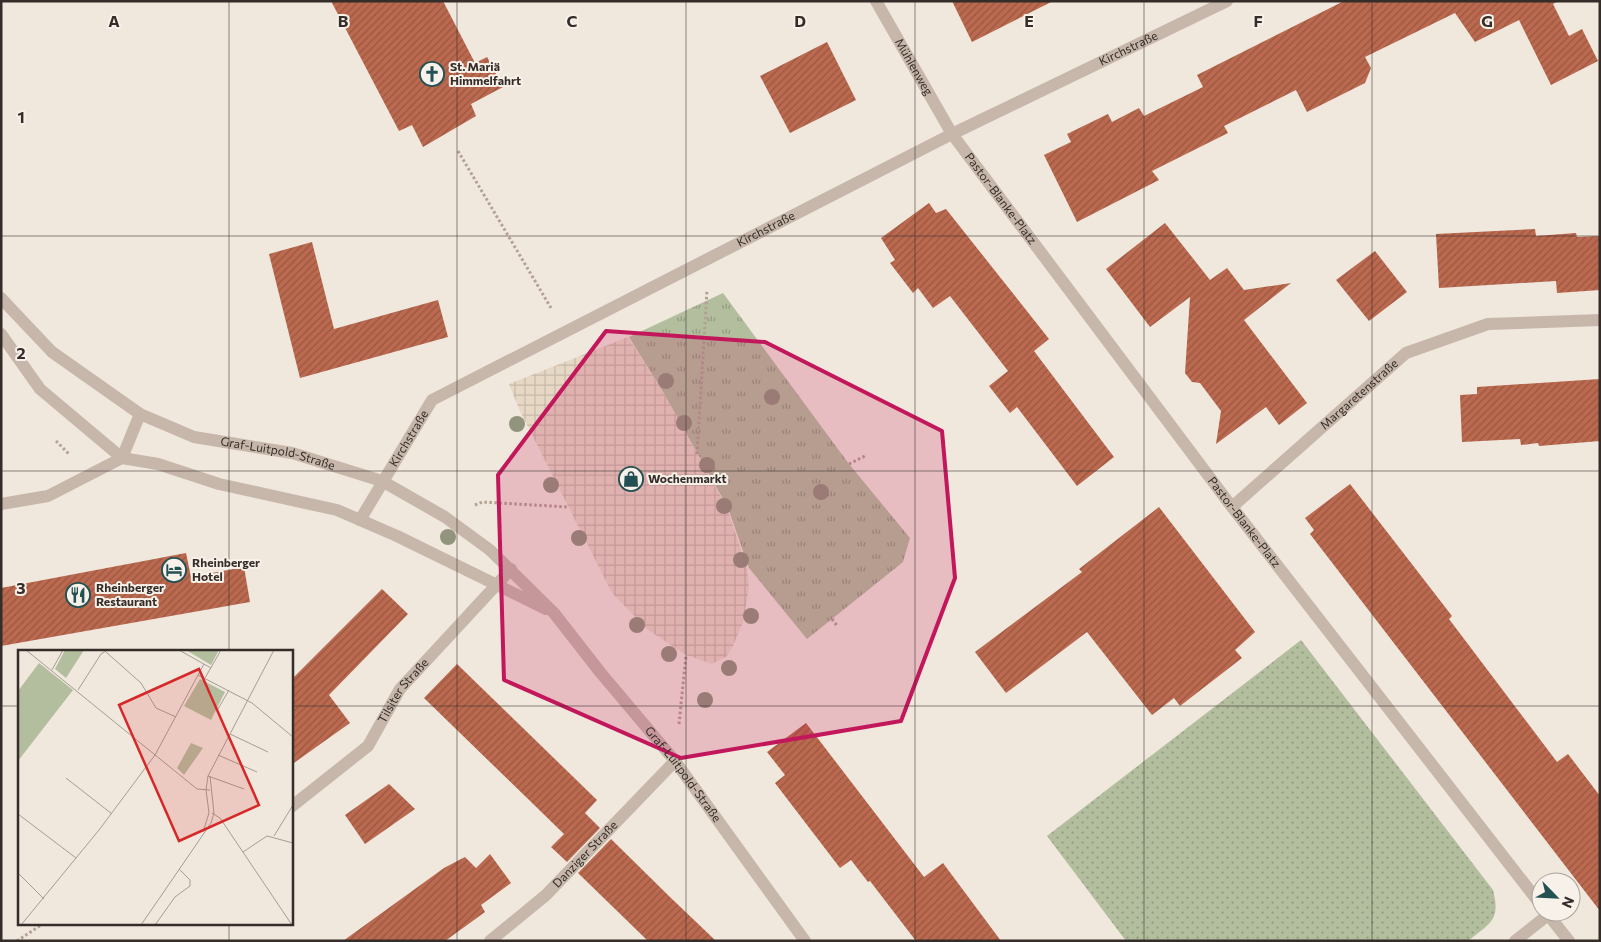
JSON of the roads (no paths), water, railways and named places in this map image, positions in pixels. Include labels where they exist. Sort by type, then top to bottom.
[{"type":"street","name":"Mühlenweg","points":[[876,1],[952,134]]},
{"type":"street","name":"Kirchstraße","points":[[360,520],[432,400],[710,256],[952,134],[1227,1]]},
{"type":"street","name":"Pastor-Blanke-Platz","points":[[952,134],[1232,507],[1531,893]]},
{"type":"street","name":"Graf-Luitpold-Straße","points":[[1,298],[52,352],[140,414],[194,437],[292,453],[382,481],[445,517],[490,550],[554,613],[675,762],[805,941]]},
{"type":"street","name":"Margaretenstraße","points":[[1232,507],[1406,353],[1488,324],[1600,320]]},
{"type":"street","points":[[1,334],[40,389],[122,458]]},
{"type":"street","points":[[1,504],[48,496],[122,458],[140,414]]},
{"type":"street","name":"Graf-Luitpold-Straße","points":[[122,458],[158,464],[219,484],[337,510],[397,536],[495,586],[554,613]]},
{"type":"street","name":"Tilsiter Straße","points":[[292,806],[368,746],[400,689],[511,569]]},
{"type":"street","name":"Danziger Straße","points":[[490,941],[546,895],[675,762]]},
{"type":"street","points":[[1514,941],[1534,922]]},
{"type":"street","name":"Pastor-Blanke-Platz","points":[[1554,922],[1569,941]]},
{"type":"place","name":"St. Mariä Himmelfahrt","points":[[432,74]]},
{"type":"place","name":"Wochenmarkt","points":[[631,479]]},
{"type":"place","name":"Rheinberger Hotel","points":[[174,570]]},
{"type":"place","name":"Rheinberger Restaurant","points":[[78,595]]}]
